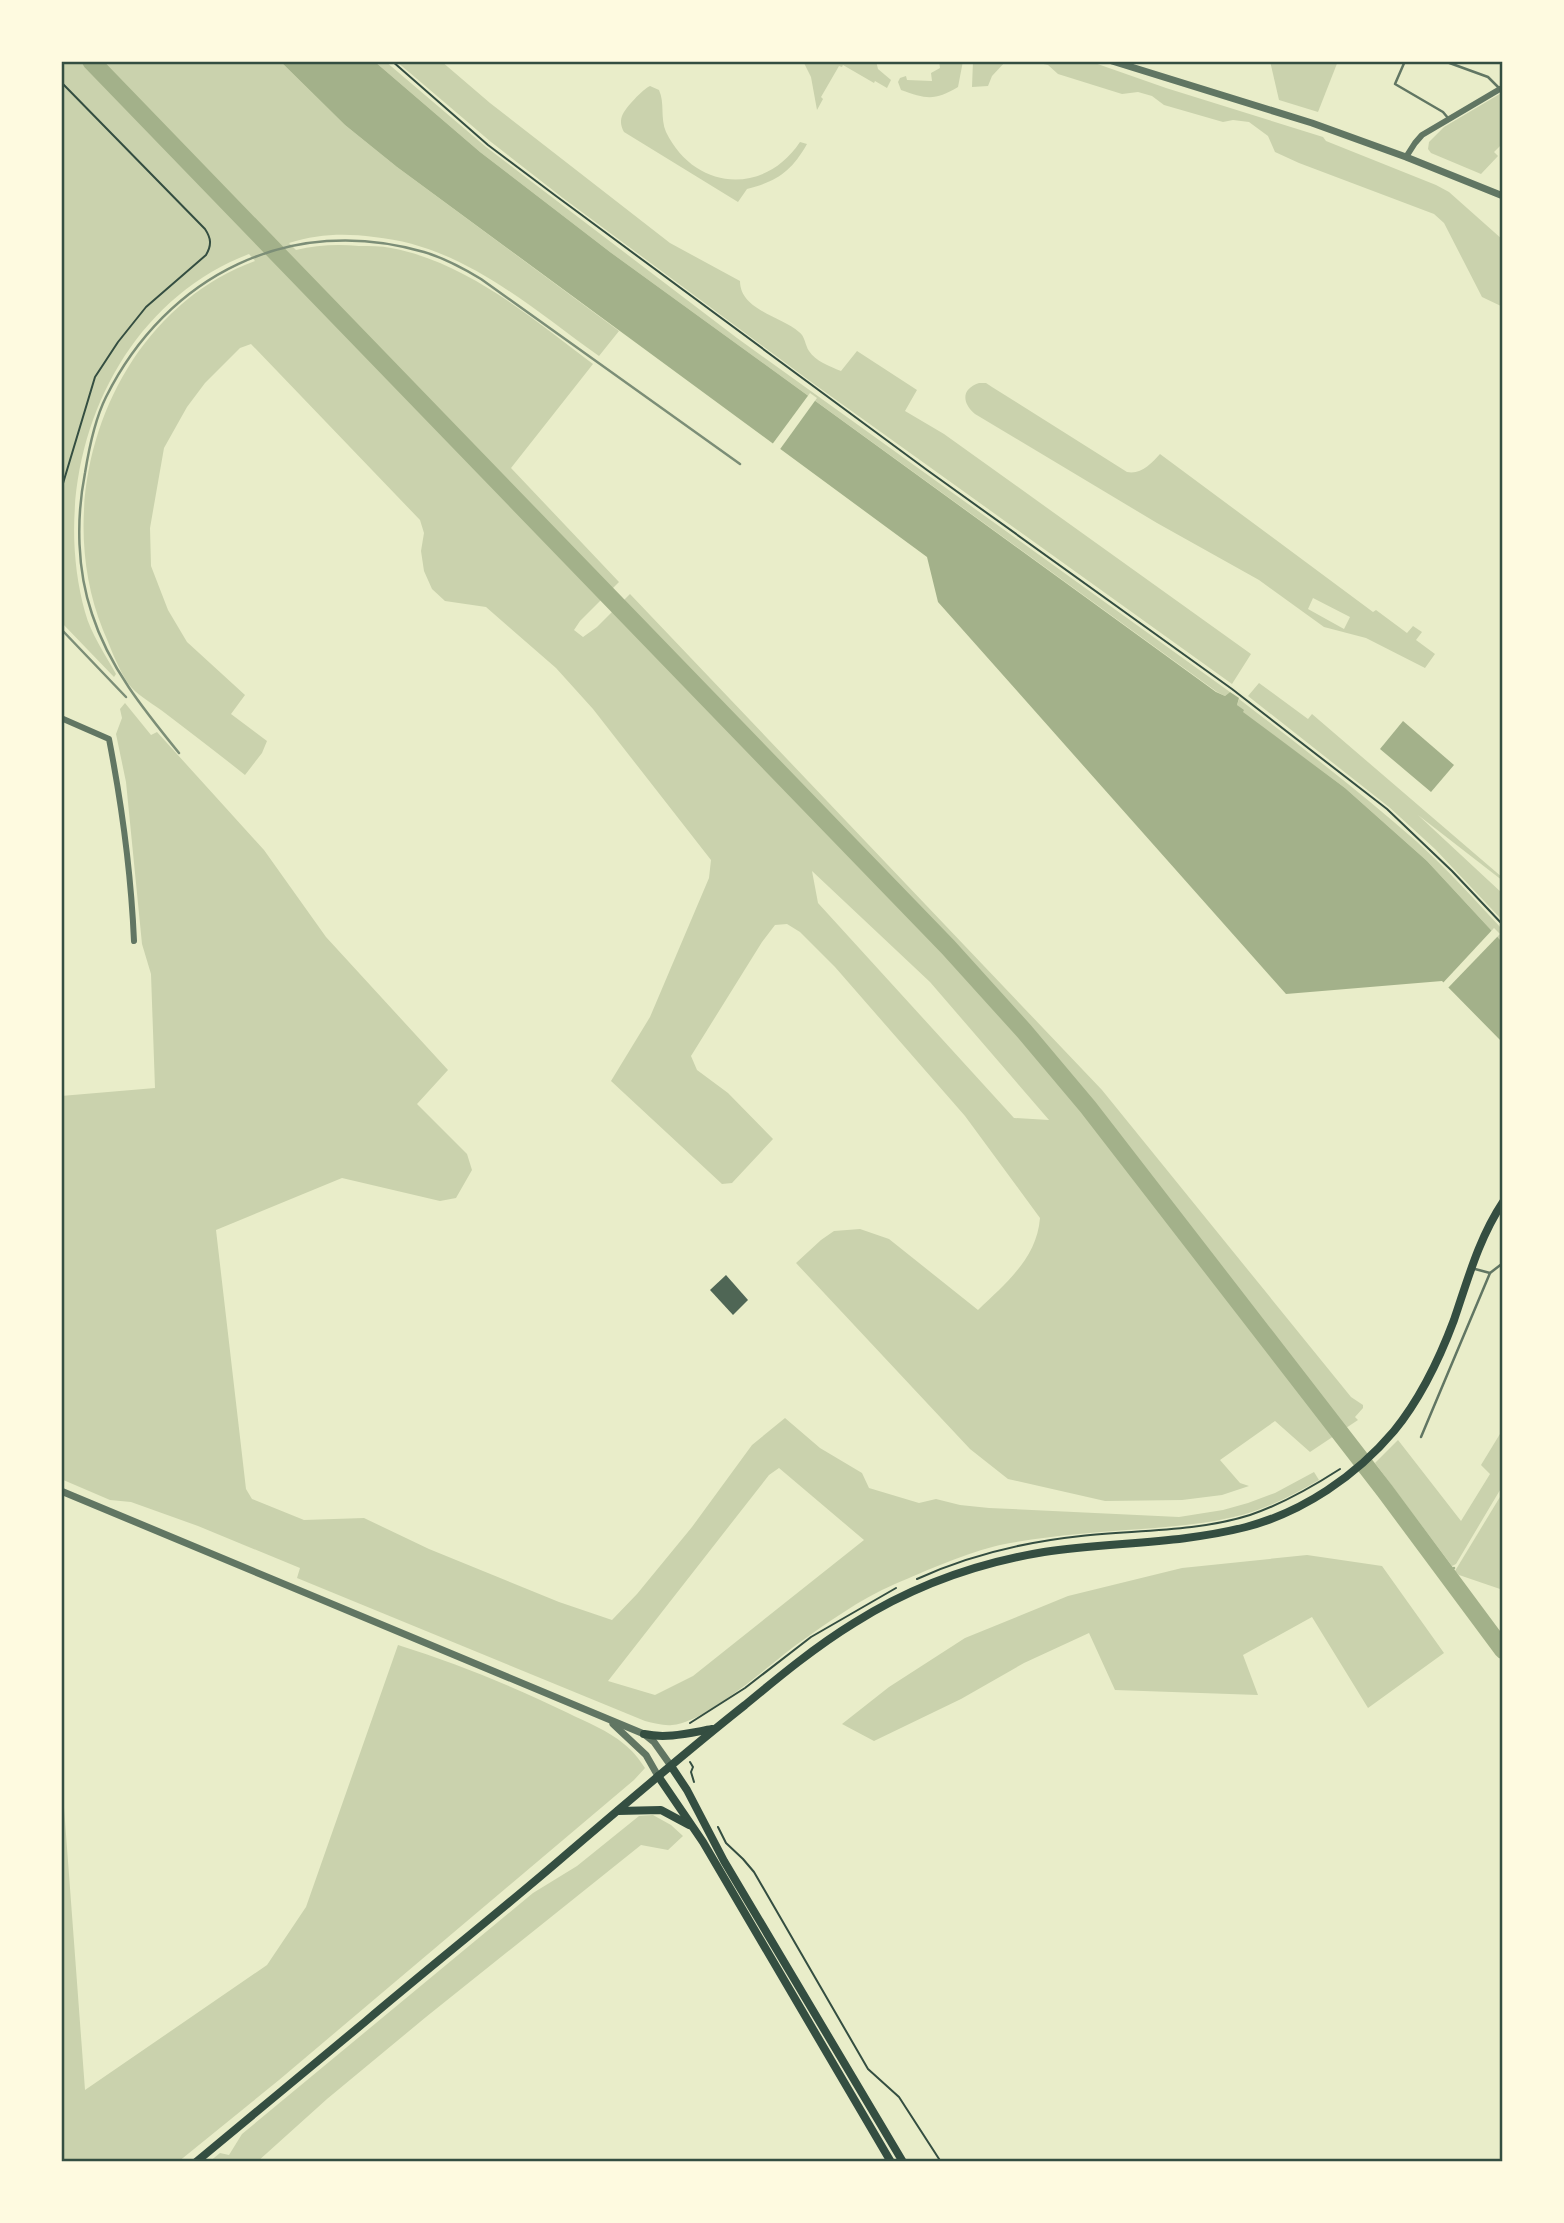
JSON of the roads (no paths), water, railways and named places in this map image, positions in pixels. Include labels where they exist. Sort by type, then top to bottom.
[{"type":"main road","points":[[196,2162],[715,1729],[831,1638],[887,1604],[964,1572],[1043,1552],[1204,1535],[1246,1527],[1307,1502],[1347,1476],[1393,1433],[1430,1376],[1481,1241],[1503,1202]]},
{"type":"main road","points":[[644,1734],[656,1737],[673,1736],[715,1729]]},
{"type":"main road","points":[[671,1766],[703,1821],[707,1839],[891,2162]]},
{"type":"main road","points":[[658,1776],[694,1828]]},
{"type":"main road","points":[[616,1812],[662,1810],[677,1816],[707,1839],[903,2162]]},
{"type":"street","points":[[1112,61],[1312,123],[1406,157],[1503,197]]},
{"type":"street","points":[[1406,157],[1423,135],[1500,89]]},
{"type":"street","points":[[61,718],[109,739],[126,832],[134,941]]},
{"type":"street","points":[[61,1491],[644,1734],[654,1742],[671,1766]]},
{"type":"street","points":[[607,1719],[646,1755],[658,1776]]},
{"type":"lane","points":[[1405,61],[1395,84],[1443,112],[1449,119]]},
{"type":"lane","points":[[1444,61],[1488,77],[1500,89]]},
{"type":"lane","points":[[1421,1437],[1489,1273],[1503,1264]]},
{"type":"lane","points":[[1471,1268],[1489,1273]]},
{"type":"waterway","points":[[91,61],[948,947],[1024,1031],[1088,1107],[1385,1491],[1503,1650]]},
{"type":"waterway","points":[[1447,1573],[1454,1568]]},
{"type":"railway","points":[[179,753],[118,670],[99,633],[83,580],[79,544],[82,490],[99,415],[106,397],[132,354],[163,317],[198,287],[238,264],[281,249],[327,241],[375,242],[439,257],[481,279],[740,464]]},
{"type":"railway","points":[[61,629],[126,697]]}]
